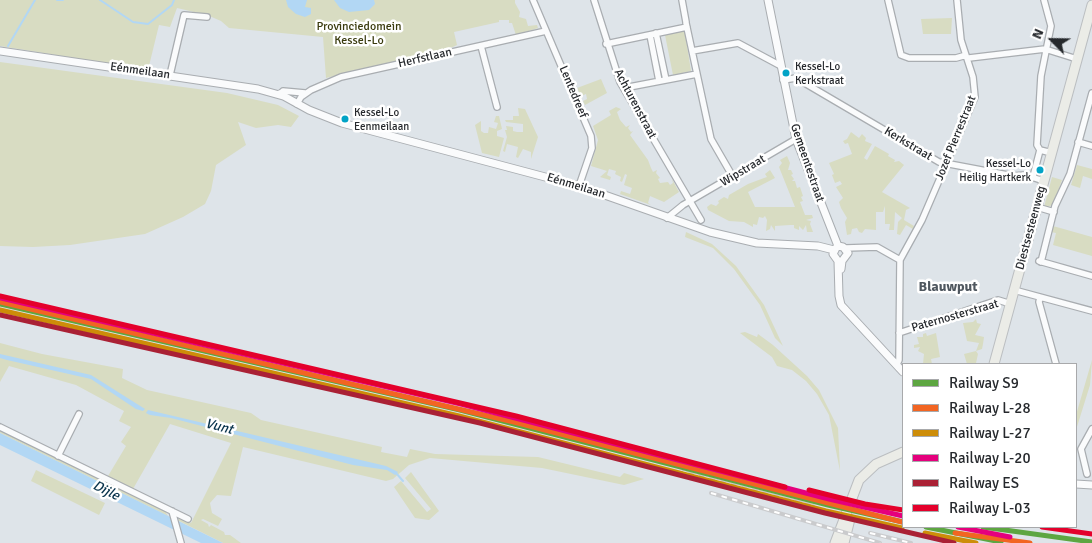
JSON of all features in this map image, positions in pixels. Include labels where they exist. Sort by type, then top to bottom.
[{"type":"main road","name":"Diestsesteenweg","points":[[994,363],[1078,58],[1088,32],[1092,5]]},
{"type":"main road","points":[[835,543],[855,488],[864,474],[876,464],[902,452]]},
{"type":"main road","points":[[844,543],[864,474]]},
{"type":"street","name":"Lentedreef","points":[[533,0],[591,136],[592,148],[579,186]]},
{"type":"street","name":"Achturenstraat","points":[[594,0],[606,44],[624,88],[690,202]]},
{"type":"street","points":[[682,0],[711,139],[732,177]]},
{"type":"street","name":"Gemeentestraat","points":[[768,0],[796,139],[839,248],[833,254],[840,260]]},
{"type":"street","points":[[888,0],[901,55],[909,58],[966,57],[1047,50],[1078,58]]},
{"type":"street","name":"Jozef Pierrestraat","points":[[900,260],[946,164],[975,97],[973,77],[961,40],[957,0]]},
{"type":"street","points":[[1033,177],[1040,150],[1037,145],[1041,76],[1051,26],[1044,0]]},
{"type":"street","points":[[170,76],[184,15],[207,17]]},
{"type":"street","points":[[606,44],[653,34],[687,24]]},
{"type":"street","name":"Herfstlaan","points":[[283,93],[305,93],[341,77],[546,31]]},
{"type":"street","points":[[653,34],[663,81]]},
{"type":"street","points":[[692,52],[738,43],[780,66]]},
{"type":"street","points":[[481,46],[497,107]]},
{"type":"street","name":"Eénmeilaan","points":[[2,52],[283,93],[319,113],[342,122],[579,186],[710,232],[757,243],[839,248]]},
{"type":"street","points":[[624,88],[697,74]]},
{"type":"street","name":"Kerkstraat","points":[[783,80],[796,78],[946,164],[1044,180]]},
{"type":"street","name":"Herfstlaan","points":[[298,102],[305,93]]},
{"type":"street","points":[[1092,93],[1070,174],[1054,212],[1040,261],[1092,276]]},
{"type":"street","name":"Wipstraat","points":[[668,218],[690,202],[796,139]]},
{"type":"street","points":[[1078,142],[1092,146]]},
{"type":"street","points":[[1040,150],[1052,153]]},
{"type":"street","points":[[690,202],[701,220]]},
{"type":"street","points":[[1037,207],[1054,212]]},
{"type":"street","points":[[824,247],[834,237]]},
{"type":"street","points":[[839,248],[877,247],[900,260],[899,360],[897,364]]},
{"type":"street","points":[[839,248],[848,256],[840,260],[839,299],[842,305],[902,371]]},
{"type":"street","points":[[1014,290],[1092,311]]},
{"type":"street","points":[[1040,297],[1039,302],[1056,363]]},
{"type":"street","name":"Paternosterstraat","points":[[899,332],[998,300],[1011,304]]},
{"type":"street","points":[[58,456],[78,414]]},
{"type":"street","points":[[0,427],[188,519]]},
{"type":"street","points":[[1087,474],[1081,449],[1092,429]]},
{"type":"street","points":[[174,512],[180,540]]},
{"type":"green space","name":"Provinciedomein Kessel-Lo","points":[[0,0],[515,0],[520,12],[519,17],[526,19],[528,26],[537,25],[538,28],[516,35],[509,20],[499,20],[499,22],[454,32],[457,45],[453,47],[326,78],[323,37],[229,28],[221,21],[207,15],[177,8],[170,27],[159,25],[148,70],[0,46]]},
{"type":"green space","points":[[952,18],[951,34],[923,34],[921,19]]},
{"type":"green space","points":[[683,31],[685,33],[691,71],[673,75],[665,35]]},
{"type":"green space","points":[[0,62],[227,93],[278,105],[299,116],[291,127],[278,125],[256,128],[238,122],[246,145],[216,165],[211,191],[205,204],[183,217],[145,234],[70,245],[0,246]]},
{"type":"green space","points":[[601,79],[607,93],[585,105],[583,101],[587,99],[586,94],[581,96],[577,88]]},
{"type":"green space","points":[[616,107],[621,109],[617,112],[620,120],[626,127],[630,125],[628,128],[631,132],[633,131],[630,135],[648,160],[653,172],[657,170],[656,173],[660,178],[658,179],[660,183],[668,182],[670,185],[673,183],[672,179],[679,192],[664,202],[650,196],[648,203],[651,205],[620,194],[621,191],[630,194],[632,188],[624,185],[627,175],[625,174],[622,182],[620,181],[621,177],[615,174],[616,171],[609,169],[607,175],[611,177],[610,180],[600,177],[607,171],[591,166],[598,140],[593,126],[611,115],[609,111]]},
{"type":"green space","points":[[518,108],[525,109],[538,137],[531,159],[531,152],[523,149],[518,158],[516,157],[518,147],[507,144],[505,152],[503,151],[507,137],[506,126],[513,127],[513,131],[523,132],[523,124],[506,122],[505,120],[513,120],[513,116],[519,116]]},
{"type":"green space","points":[[496,116],[499,116],[502,129],[497,131],[497,136],[504,138],[499,157],[482,153],[475,125],[481,121],[481,131],[488,133],[489,127],[496,129],[498,123],[494,122]]},
{"type":"green space","points":[[851,132],[859,138],[862,134],[866,138],[865,141],[872,144],[864,158],[867,160],[875,146],[889,154],[888,156],[895,160],[894,162],[899,161],[904,165],[882,192],[910,208],[906,210],[904,220],[914,226],[913,229],[906,225],[900,235],[897,234],[898,222],[902,218],[895,212],[894,230],[889,230],[890,224],[885,224],[885,206],[883,212],[876,212],[876,230],[865,229],[862,233],[857,228],[852,229],[851,234],[847,235],[845,222],[847,218],[839,202],[843,198],[836,187],[842,184],[840,181],[835,183],[832,175],[834,174],[829,163],[852,154],[848,143],[845,144],[843,141],[847,139]]},
{"type":"green space","points":[[787,156],[790,163],[788,170],[791,170],[793,174],[791,175],[794,179],[792,181],[795,181],[797,188],[800,187],[803,196],[801,197],[803,201],[800,202],[805,215],[812,215],[813,218],[806,220],[811,221],[810,224],[813,232],[807,232],[806,225],[803,230],[799,226],[799,230],[794,228],[794,225],[775,226],[775,231],[771,225],[770,229],[766,231],[767,220],[765,216],[763,218],[759,217],[757,225],[753,224],[753,227],[744,222],[729,221],[708,210],[707,207],[711,204],[716,206],[719,203],[718,201],[724,197],[728,199],[729,195],[748,184],[767,177],[765,174],[770,170],[775,178],[748,192],[755,207],[795,207],[779,167],[782,163],[780,160]]},
{"type":"green space","points":[[1077,165],[1092,169],[1092,179],[1083,176],[1080,188],[1071,185]]},
{"type":"green space","points":[[1052,177],[1062,180],[1053,205],[1044,207]]},
{"type":"green space","points":[[1053,226],[1092,237],[1092,256],[1053,245],[1056,233],[1051,232]]},
{"type":"green space","points":[[686,232],[712,244],[736,266],[764,305],[783,346],[775,338],[760,305],[734,269],[713,248],[685,237]]},
{"type":"green space","points":[[976,319],[977,323],[981,324],[975,335],[984,337],[982,349],[976,351],[979,343],[967,341],[963,323],[973,322]]},
{"type":"green space","points":[[745,332],[757,337],[758,334],[773,345],[807,376],[819,390],[838,428],[840,471],[829,415],[817,394],[806,381],[792,370],[777,366],[772,357],[740,333]]},
{"type":"green space","points":[[926,333],[927,336],[936,333],[940,357],[931,359],[932,363],[923,363],[924,354],[918,351],[920,347],[914,348],[914,345],[919,344],[917,337],[923,337],[923,334]]},
{"type":"green space","points":[[0,343],[42,354],[123,369],[122,378],[147,390],[251,413],[261,420],[382,447],[381,452],[407,457],[410,449],[435,454],[538,457],[620,477],[624,473],[644,479],[624,485],[542,468],[430,458],[409,465],[393,479],[386,481],[243,447],[231,496],[217,495],[210,503],[212,513],[222,519],[218,526],[203,519],[201,520],[208,524],[209,527],[211,525],[241,543],[223,543],[179,521],[178,518],[191,523],[231,443],[170,424],[133,489],[108,476],[126,446],[121,442],[131,427],[119,421],[124,411],[76,385],[9,366],[0,382]]},
{"type":"green space","points":[[976,351],[978,354],[976,363],[967,363],[964,354]]},
{"type":"green space","points":[[1092,360],[1090,385],[1077,427],[1077,412]]},
{"type":"green space","points":[[0,429],[165,511],[168,516],[0,433]]},
{"type":"green space","points":[[36,470],[105,503],[99,515],[31,481]]},
{"type":"green space","points":[[411,472],[439,511],[429,520],[415,518],[394,487],[401,481],[427,512],[431,509],[405,478]]},
{"type":"water","points":[[286,0],[307,0],[305,7],[311,8],[311,14],[305,17],[296,14],[288,7]]},
{"type":"water","points":[[334,0],[374,0],[375,4],[369,10],[349,12],[340,8]]},
{"type":"water","points":[[0,354],[91,375],[145,409],[143,411],[136,409],[91,379],[7,360],[0,358]]},
{"type":"water","points":[[148,410],[386,466],[398,472],[395,475],[387,470],[353,465],[171,418],[150,415],[146,413]]},
{"type":"water","name":"Dijle","points":[[0,433],[223,543],[201,543],[0,445]]},
{"type":"waterway","points":[[8,46],[35,0]]},
{"type":"waterway","points":[[57,0],[63,0]]},
{"type":"waterway","points":[[100,0],[133,22],[148,24],[172,5],[174,0]]},
{"type":"waterway","name":"Vunt","points":[[396,473],[403,481]]},
{"type":"railway","points":[[683,472],[813,506]]},
{"type":"railway","points":[[711,493],[880,543]]},
{"type":"railway","points":[[870,533],[911,543]]},
{"type":"rail line","name":"L-03","points":[[0,296],[516,416],[785,487]]},
{"type":"rail line","name":"L-20","points":[[1,298],[461,404],[829,499],[902,516]]},
{"type":"rail line","name":"L-28","points":[[0,302],[514,422],[902,522]]},
{"type":"rail line","name":"S9","points":[[0,304],[460,410],[828,505],[902,522]]},
{"type":"rail line","name":"L-27","points":[[0,310],[459,416],[826,511],[902,528]]},
{"type":"rail line","name":"ES","points":[[0,315],[480,423],[825,513],[954,543]]},
{"type":"rail line","name":"L-03","points":[[809,490],[865,504],[902,510]]},
{"type":"rail line","name":"S9","points":[[931,528],[1001,542]]},
{"type":"rail line","name":"L-20","points":[[963,528],[1010,537]]},
{"type":"rail line","name":"S9","points":[[990,528],[1092,542]]},
{"type":"rail line","name":"L-03","points":[[1049,528],[1092,534]]},
{"type":"rail line","name":"L-27","points":[[925,533],[976,543]]},
{"type":"rail line","name":"L-28","points":[[955,533],[1030,543]]},
{"type":"place","name":"Kessel-Lo Kerkstraat","points":[[786,73]]},
{"type":"place","name":"Kessel-Lo Eenmeilaan","points":[[345,119]]},
{"type":"place","name":"Kessel-Lo Heilig Hartkerk","points":[[1040,170]]},
{"type":"district","name":"Blauwput","points":[[948,287]]}]
